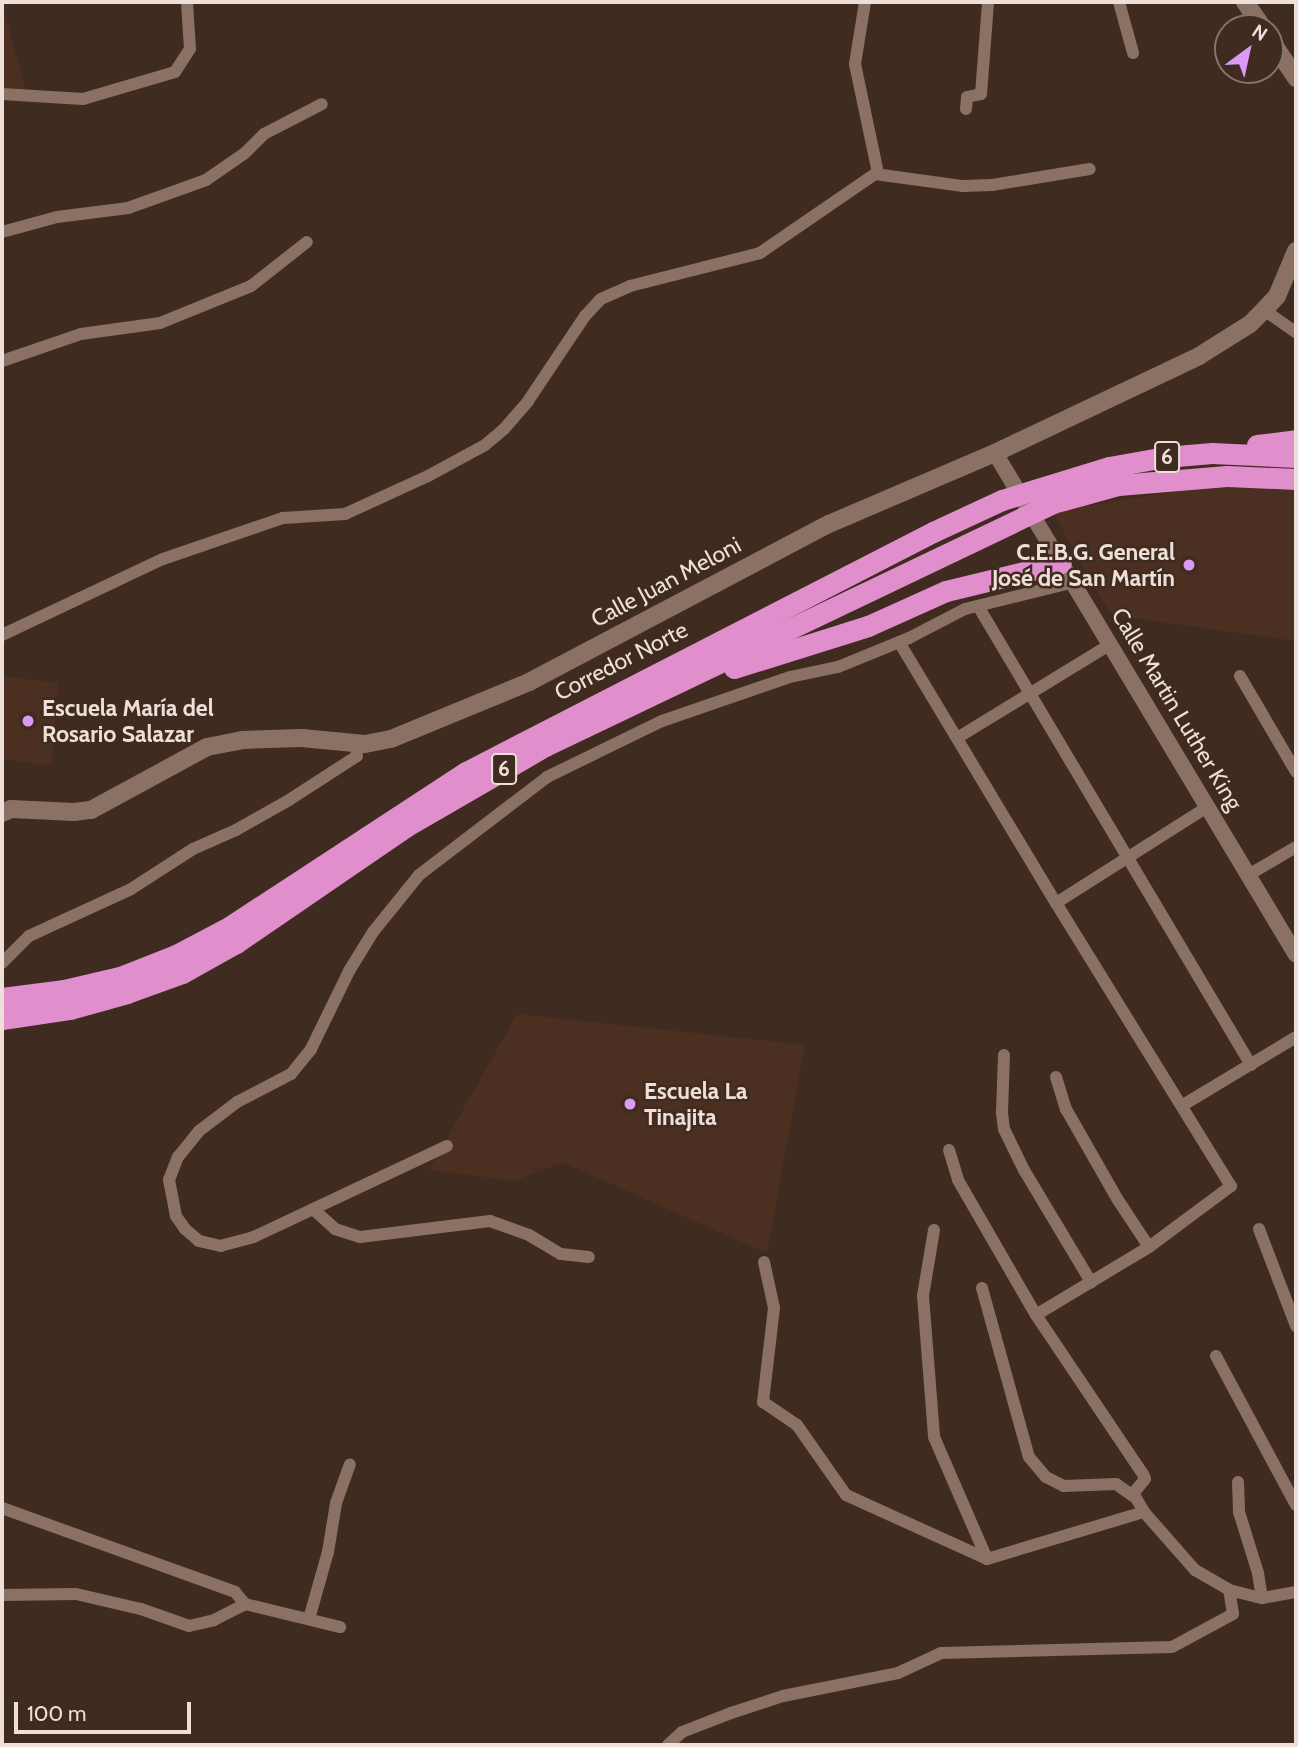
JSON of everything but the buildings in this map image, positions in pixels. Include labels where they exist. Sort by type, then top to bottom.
[{"type":"highway","points":[[1212,453],[1296,440]]},
{"type":"highway","name":"Corredor Norte","points":[[2,1019],[70,1009],[127,993],[182,973],[236,943],[407,826],[545,746],[1015,520],[1047,495],[1110,467],[1212,453],[1296,457]]},
{"type":"highway","name":"Corredor Norte","points":[[2,998],[64,990],[120,977],[176,955],[229,927],[466,772],[921,538],[1002,500],[1118,485],[1227,476],[1296,479]]},
{"type":"highway","points":[[668,688],[868,626],[946,591],[1061,563]]},
{"type":"main road","points":[[1284,60],[1296,78]]},
{"type":"main road","name":"Calle Juan Meloni","points":[[2,813],[11,809],[74,812],[91,810],[207,747],[242,740],[302,737],[356,743],[391,739],[529,682],[829,524],[995,453],[1199,356],[1250,324],[1278,296],[1296,252]]},
{"type":"street","points":[[865,2],[855,64],[878,173]]},
{"type":"street","points":[[966,109],[967,97],[981,94],[988,2]]},
{"type":"street","points":[[1119,2],[1133,53]]},
{"type":"street","points":[[2,94],[83,99],[175,72],[190,49],[188,8]]},
{"type":"street","points":[[2,232],[57,217],[128,208],[206,180],[245,153],[264,134],[322,103]]},
{"type":"street","points":[[2,635],[163,559],[283,518],[345,514],[428,476],[485,445],[504,429],[528,401],[585,316],[601,299],[630,286],[760,253],[878,173],[973,185],[1090,169]]},
{"type":"street","points":[[2,361],[81,334],[160,323],[251,286],[307,242]]},
{"type":"street","points":[[1264,310],[1296,332]]},
{"type":"street","name":"Calle Martin Luther King","points":[[995,453],[1250,874],[1296,955]]},
{"type":"street","points":[[447,1146],[254,1237],[222,1246],[199,1241],[185,1229],[176,1216],[169,1180],[178,1157],[199,1130],[237,1102],[291,1074],[311,1049],[349,971],[373,932],[419,875],[547,778],[662,721],[790,677],[838,667],[900,642],[955,613],[1073,582]]},
{"type":"street","points":[[978,607],[1251,1065]]},
{"type":"street","points":[[900,642],[1056,903],[1231,1186],[1149,1247],[1036,1315]]},
{"type":"street","points":[[957,738],[1111,644]]},
{"type":"street","points":[[1240,676],[1296,772]]},
{"type":"street","points":[[2,963],[29,936],[131,889],[192,849],[236,830],[289,800],[357,756],[356,743]]},
{"type":"street","points":[[1056,903],[1209,806]]},
{"type":"street","points":[[1250,874],[1296,847]]},
{"type":"street","points":[[1183,1105],[1296,1037]]},
{"type":"street","points":[[1004,1055],[1004,1129],[1024,1170],[1091,1282]]},
{"type":"street","points":[[1056,1077],[1066,1109],[1118,1200],[1149,1247]]},
{"type":"street","points":[[949,1150],[958,1180],[1036,1315],[1143,1474],[1145,1479],[1132,1495]]},
{"type":"street","points":[[313,1209],[335,1229],[360,1237],[490,1221],[529,1235],[561,1254],[589,1257]]},
{"type":"street","points":[[1259,1229],[1296,1326]]},
{"type":"street","points":[[933,1230],[923,1296],[934,1437],[987,1559]]},
{"type":"street","points":[[765,1262],[774,1308],[763,1402],[797,1425],[846,1495],[987,1559],[1144,1512]]},
{"type":"street","points":[[982,1288],[1029,1457],[1046,1477],[1064,1486],[1116,1484],[1132,1495],[1195,1570],[1229,1590],[1262,1598],[1296,1592]]},
{"type":"street","points":[[1216,1356],[1296,1505]]},
{"type":"street","points":[[309,1619],[328,1552],[336,1503],[350,1464]]},
{"type":"street","points":[[1238,1482],[1239,1512],[1258,1573],[1262,1598]]},
{"type":"street","points":[[2,1508],[235,1592],[245,1604],[340,1627]]},
{"type":"street","points":[[667,1745],[682,1732],[731,1713],[783,1696],[898,1673],[942,1653],[1172,1647],[1233,1614],[1229,1590]]},
{"type":"street","points":[[2,1596],[76,1594],[141,1609],[189,1626],[214,1620],[245,1604]]},
{"type":"shaded area","points":[[2,3],[26,91],[2,89]]},
{"type":"shaded area","name":"C.E.B.G. General José de San Martín","points":[[1198,488],[1296,489],[1296,641],[1111,615],[1054,515],[1076,507]]},
{"type":"shaded area","name":"Escuela María del Rosario Salazar","points":[[2,676],[58,683],[52,766],[2,759]]},
{"type":"shaded area","name":"Escuela La Tinajita","points":[[517,1014],[805,1045],[767,1253],[562,1162],[514,1181],[429,1170]]},
{"type":"place","name":"C.E.B.G. General José de San Martín","points":[[1189,565]]},
{"type":"place","name":"Escuela María del Rosario Salazar","points":[[28,721]]},
{"type":"place","name":"Escuela La Tinajita","points":[[630,1104]]}]
